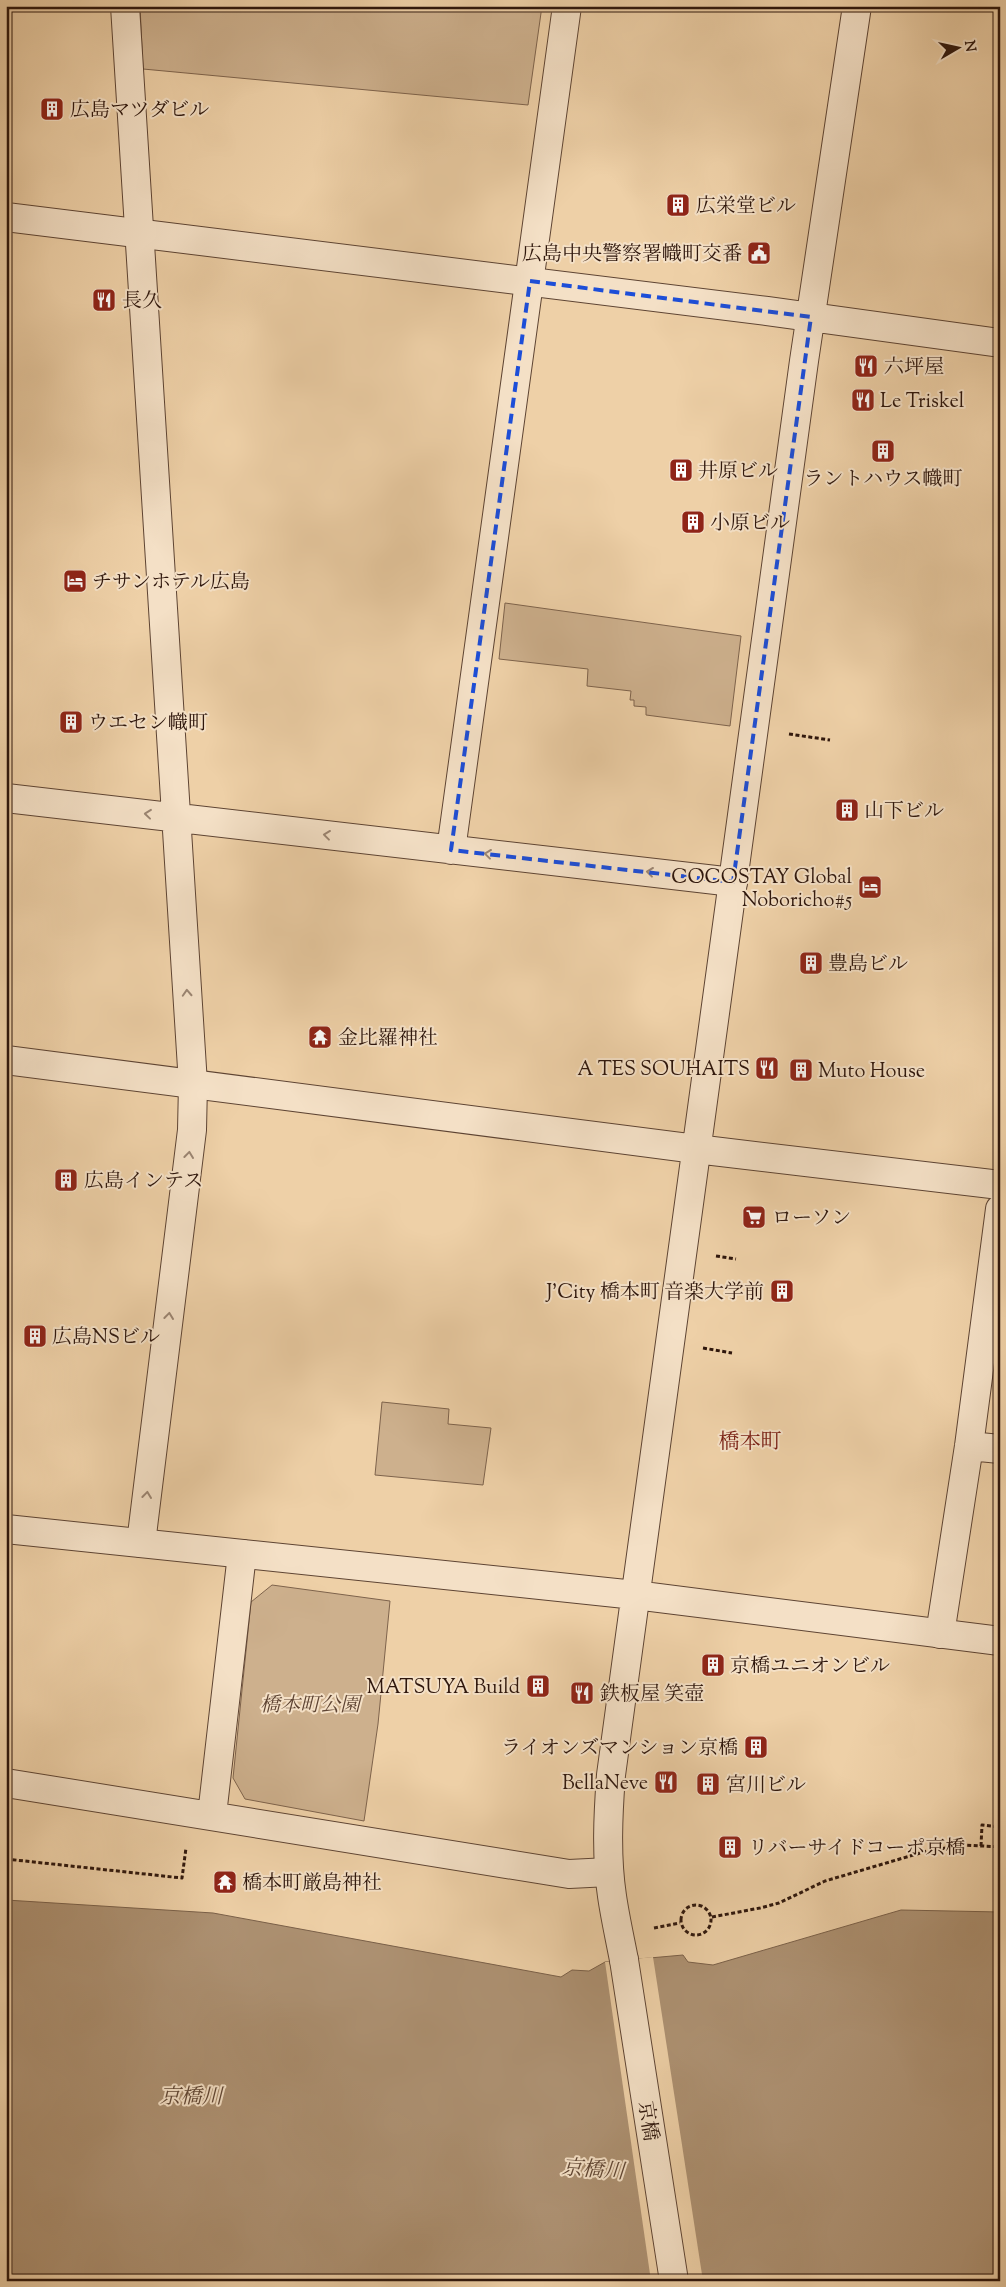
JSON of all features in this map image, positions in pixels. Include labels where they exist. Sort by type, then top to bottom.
[{"type":"street","points":[[125,6],[193,1084],[192,1130],[141,1543]]},
{"type":"street","points":[[451,850],[566,6]]},
{"type":"street","name":"京橋","points":[[674,2281],[624,1960],[612,1895],[609,1872],[608,1809],[635,1595],[696,1149],[811,317],[857,6]]},
{"type":"street","points":[[6,217],[530,281],[1000,343]]},
{"type":"street","points":[[6,798],[733,882]]},
{"type":"street","points":[[6,1060],[696,1149],[1000,1185]]},
{"type":"street","points":[[940,1634],[969,1446],[1000,1208]]},
{"type":"street","points":[[969,1446],[1000,1449]]},
{"type":"street","points":[[6,1529],[635,1595],[1000,1641]]},
{"type":"street","points":[[212,1815],[242,1554]]},
{"type":"street","points":[[6,1783],[568,1874],[609,1872]]},
{"type":"path","points":[[783,734],[830,740]]},
{"type":"path","points":[[711,1255],[736,1259]]},
{"type":"path","points":[[698,1346],[732,1353]]},
{"type":"path","points":[[981,1846],[982,1825],[1000,1827]]},
{"type":"path","points":[[712,1917],[773,1904],[826,1881],[927,1851],[964,1846],[1000,1847]]},
{"type":"path","points":[[6,1859],[182,1878]]},
{"type":"path","points":[[698,1904],[707,1908],[712,1917],[710,1926],[704,1934],[694,1936],[686,1932],[680,1923],[682,1914],[688,1906],[698,1904]]},
{"type":"path","points":[[645,1929],[680,1923]]},
{"type":"highlighted area","points":[[530,281],[811,317],[733,882],[451,850]]},
{"type":"green space","points":[[140,6],[542,6],[528,105],[143,69]]},
{"type":"green space","points":[[505,603],[741,636],[730,726],[646,715],[646,707],[634,706],[634,700],[630,700],[631,691],[587,686],[588,669],[499,659]]},
{"type":"green space","points":[[382,1402],[449,1409],[448,1424],[491,1428],[483,1485],[375,1475]]},
{"type":"green space","name":"橋本町公園","points":[[272,1585],[390,1601],[378,1724],[364,1821],[245,1799],[233,1778],[251,1602]]},
{"type":"water","name":"京橋川","points":[[6,1900],[213,1913],[561,1977],[572,1970],[589,1971],[605,1962],[683,1955],[688,1962],[713,1965],[901,1910],[1000,1912],[1000,2281],[6,2281]]},
{"type":"pier","points":[[653,1957],[703,2281],[651,2281],[605,1962]]},
{"type":"place","name":"広島マツダビル","points":[[52,109]]},
{"type":"place","name":"広栄堂ビル","points":[[678,205]]},
{"type":"place","name":"広島中央警察署幟町交番","points":[[759,253]]},
{"type":"place","name":"長久","points":[[104,300]]},
{"type":"place","name":"六坪屋","points":[[866,366]]},
{"type":"place","name":"Le Triskel","points":[[863,400]]},
{"type":"place","name":"ラントハウス幟町","points":[[883,451]]},
{"type":"place","name":"井原ビル","points":[[681,470]]},
{"type":"place","name":"小原ビル","points":[[693,522]]},
{"type":"place","name":"チサンホテル広島","points":[[75,581]]},
{"type":"place","name":"ウエセン幟町","points":[[71,722]]},
{"type":"place","name":"山下ビル","points":[[847,810]]},
{"type":"place","name":"COCOSTAY Global Noboricho#5","points":[[870,887]]},
{"type":"place","name":"豊島ビル","points":[[811,963]]},
{"type":"place","name":"金比羅神社","points":[[320,1037]]},
{"type":"place","name":"A TES SOUHAITS","points":[[767,1068]]},
{"type":"place","name":"Muto House","points":[[801,1070]]},
{"type":"place","name":"広島インテス","points":[[66,1180]]},
{"type":"place","name":"ローソン","points":[[754,1217]]},
{"type":"place","name":"J'City 橋本町 音楽大学前","points":[[782,1291]]},
{"type":"place","name":"広島NSビル","points":[[35,1336]]},
{"type":"place","name":"京橋ユニオンビル","points":[[713,1665]]},
{"type":"place","name":"MATSUYA Build","points":[[538,1686]]},
{"type":"place","name":"鉄板屋 笑壺","points":[[582,1693]]},
{"type":"place","name":"ライオンズマンション京橋","points":[[756,1747]]},
{"type":"place","name":"BellaNeve","points":[[666,1782]]},
{"type":"place","name":"宮川ビル","points":[[708,1784]]},
{"type":"place","name":"リバーサイドコーポ京橋","points":[[730,1847]]},
{"type":"place","name":"橋本町厳島神社","points":[[225,1882]]},
{"type":"district","name":"橋本町","points":[[750,1441]]}]
